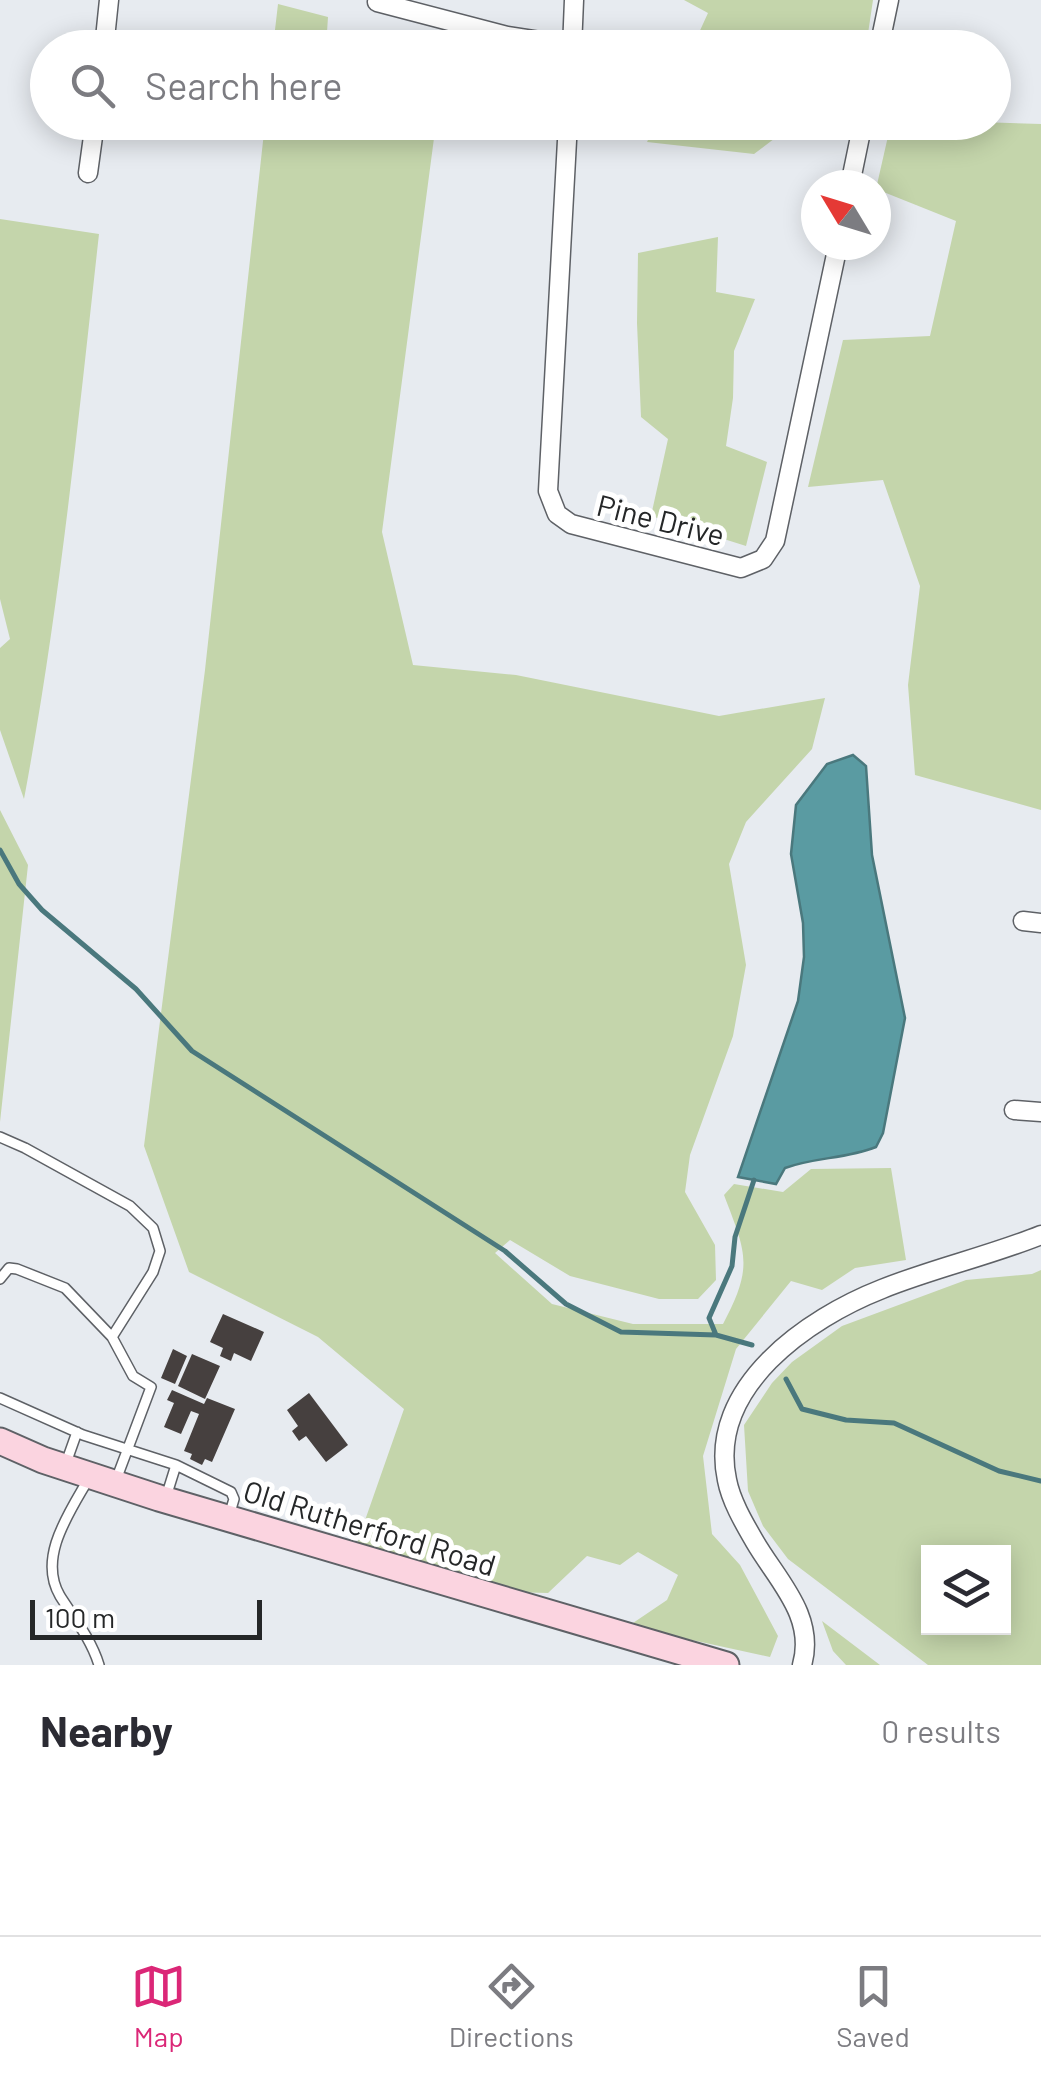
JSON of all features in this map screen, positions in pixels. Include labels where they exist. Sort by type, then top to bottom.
[{"type":"street","points":[[106,30],[109,0]]},
{"type":"street","points":[[573,30],[574,0]]},
{"type":"street","points":[[883,30],[889,0]]},
{"type":"street","points":[[371,1],[484,30]]},
{"type":"street","points":[[88,173],[92,140]]},
{"type":"street","name":"Pine Drive","points":[[567,140],[548,491],[552,508],[571,524],[741,568],[763,559],[775,542],[835,260]]},
{"type":"street","points":[[853,170],[859,140]]},
{"type":"street","points":[[1014,1110],[1041,1112]]},
{"type":"street","points":[[802,1665],[806,1650],[798,1612],[783,1579],[756,1543],[727,1480],[728,1428],[742,1396],[779,1352],[836,1311],[884,1288],[1041,1235]]},
{"type":"street","name":"Old Rutherford Road","points":[[0,1441],[65,1468],[165,1500],[726,1665]]},
{"type":"lane","points":[[0,1137],[130,1206],[153,1228],[160,1251],[153,1272],[112,1337]]},
{"type":"lane","points":[[0,1279],[9,1268],[65,1288],[112,1337],[133,1376],[152,1388],[128,1450],[60,1530],[52,1557],[57,1591],[99,1665]]},
{"type":"lane","points":[[0,1398],[78,1432],[176,1465],[231,1492],[234,1499],[228,1518]]},
{"type":"lane","points":[[65,1468],[78,1432]]},
{"type":"lane","points":[[165,1500],[176,1465]]},
{"type":"green space","points":[[684,0],[873,0],[869,30],[700,30],[708,13]]},
{"type":"green space","points":[[278,4],[328,17],[327,30],[275,30]]},
{"type":"green space","points":[[1011,123],[1041,124],[1041,810],[915,775],[908,685],[920,586],[883,480],[808,487],[843,340],[930,336],[956,221],[891,195],[891,170],[880,170],[887,140],[1011,140]]},
{"type":"green space","points":[[263,140],[434,140],[382,532],[413,665],[516,675],[719,716],[825,698],[812,749],[746,822],[729,864],[746,965],[733,1036],[690,1155],[685,1192],[715,1245],[716,1280],[698,1299],[659,1299],[570,1276],[510,1240],[495,1253],[552,1304],[633,1324],[723,1324],[743,1273],[742,1246],[724,1195],[734,1184],[783,1192],[811,1169],[891,1168],[906,1260],[855,1268],[822,1290],[791,1281],[736,1349],[703,1456],[712,1534],[740,1565],[778,1636],[770,1657],[660,1633],[633,1623],[667,1600],[678,1575],[638,1552],[620,1565],[587,1556],[548,1593],[510,1592],[356,1546],[404,1409],[318,1337],[189,1272],[144,1146],[205,670]]},
{"type":"green space","points":[[648,140],[773,140],[754,154]]},
{"type":"green space","points":[[0,219],[99,234],[58,588],[24,799],[0,730],[0,648],[10,639],[0,599]]},
{"type":"green space","points":[[718,237],[716,292],[755,299],[734,351],[726,446],[767,462],[746,546],[651,516],[668,439],[641,417],[638,253]]},
{"type":"green space","points":[[0,810],[28,865],[0,1122]]},
{"type":"green space","points":[[1041,1270],[1041,1665],[928,1665],[788,1559],[763,1526],[748,1491],[744,1425],[772,1383],[792,1362],[842,1326],[966,1280]]},
{"type":"green space","points":[[822,1621],[880,1665],[846,1665],[833,1651]]},
{"type":"water","points":[[853,755],[866,766],[872,855],[905,1018],[883,1133],[876,1147],[785,1168],[776,1184],[738,1177],[798,1001],[804,957],[803,923],[791,854],[796,805],[827,764]]},
{"type":"building","points":[[223,1314],[264,1332],[251,1361],[234,1353],[231,1361],[220,1356],[223,1348],[210,1342]]},
{"type":"building","points":[[173,1349],[187,1356],[175,1384],[161,1378]]},
{"type":"building","points":[[192,1354],[220,1366],[205,1399],[178,1386]]},
{"type":"building","points":[[172,1390],[204,1404],[207,1398],[235,1409],[212,1462],[205,1459],[202,1465],[184,1451],[199,1414],[191,1411],[181,1434],[164,1427],[174,1403],[167,1400]]},
{"type":"building","points":[[309,1393],[348,1445],[326,1462],[306,1436],[299,1441],[292,1431],[298,1426],[287,1410]]},
{"type":"waterway","points":[[0,850],[19,884],[42,910],[136,989],[192,1051],[505,1251],[566,1304],[621,1332],[716,1335],[752,1345]]},
{"type":"waterway","points":[[716,1335],[709,1318],[732,1266],[735,1237],[754,1180]]},
{"type":"waterway","points":[[786,1379],[802,1409],[846,1420],[894,1423],[999,1471],[1041,1481]]}]
